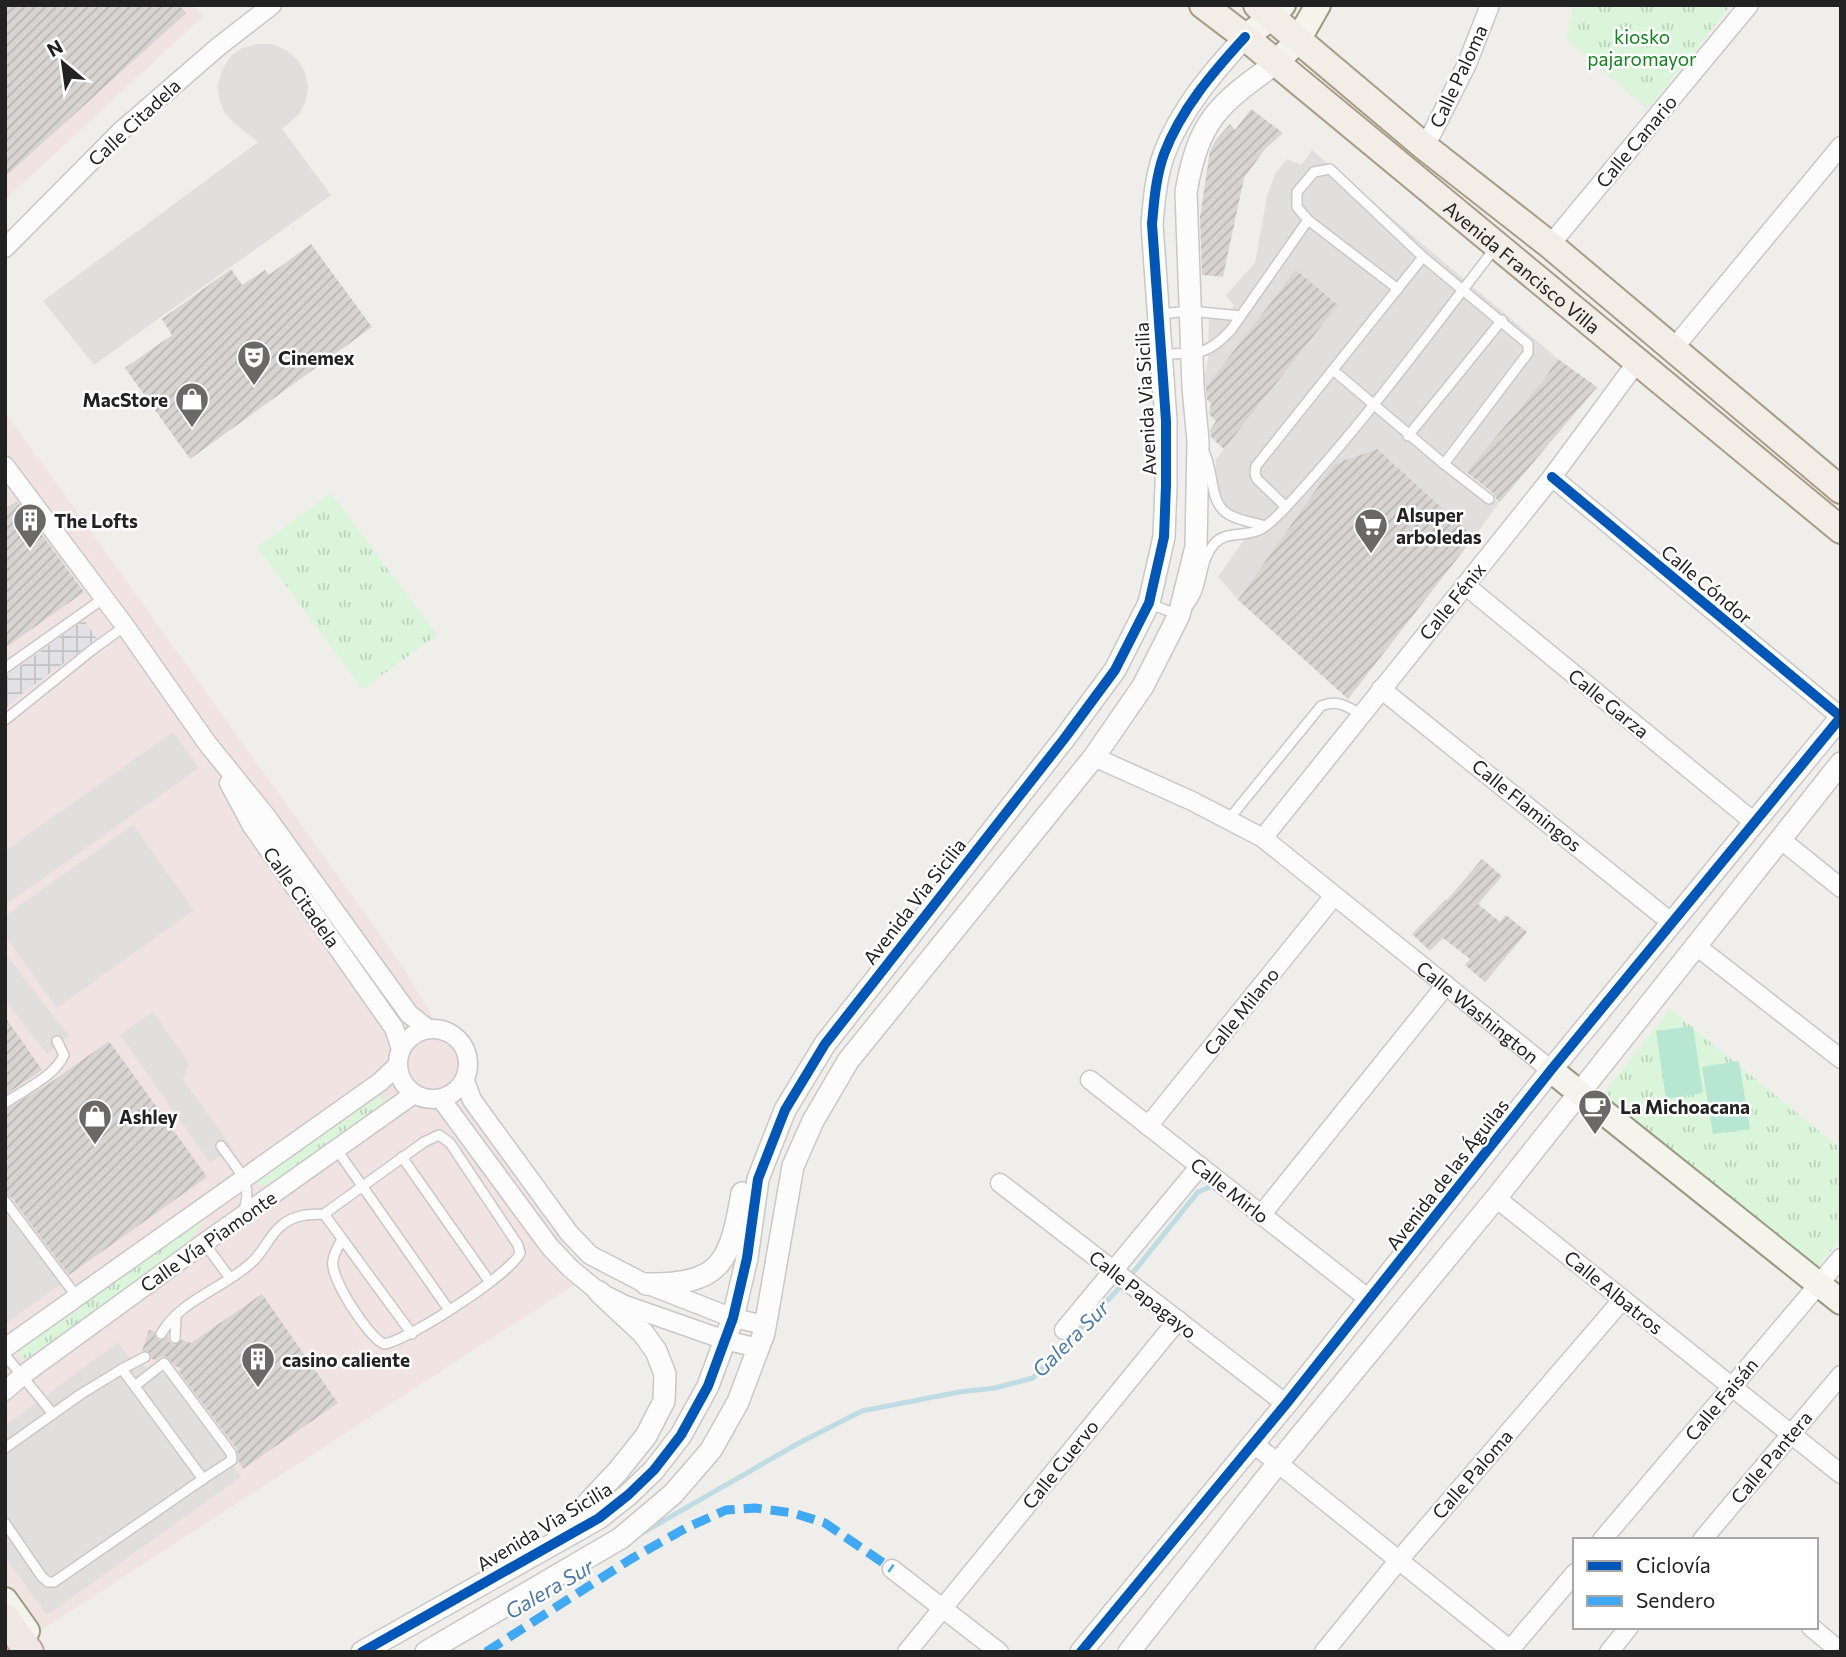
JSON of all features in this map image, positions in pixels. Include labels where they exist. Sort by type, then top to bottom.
[{"type":"highway","points":[[5,1618],[29,1652]]},
{"type":"highway","points":[[5,1646],[9,1652]]},
{"type":"main road","name":"Avenida Francisco Villa","points":[[1203,5],[1841,530]]},
{"type":"main road","points":[[1276,63],[1298,40],[1318,5]]},
{"type":"main road","name":"Avenida Francisco Villa","points":[[1271,9],[1298,40],[1550,245],[1841,490]]},
{"type":"main road","points":[[1245,37],[1271,9]]},
{"type":"main road","points":[[1497,246],[1517,241],[1536,246],[1550,245]]},
{"type":"main road","points":[[1637,362],[1643,358],[1661,360],[1673,349]]},
{"type":"main road","name":"Calle Washington","points":[[1551,1070],[1841,1302]]},
{"type":"main road","points":[[5,1600],[41,1652]]},
{"type":"street","name":"Calle Citadela","points":[[5,248],[121,131],[218,47],[272,5]]},
{"type":"street","name":"Calle Paloma","points":[[1425,146],[1467,64],[1490,5]]},
{"type":"street","name":"Calle Canario","points":[[1550,245],[1749,5]]},
{"type":"street","name":"Avenida Via Sicilia","points":[[362,1652],[599,1518],[653,1470],[681,1435],[708,1386],[733,1318],[747,1258],[758,1179],[785,1110],[825,1044],[1115,670],[1149,603],[1164,537],[1166,433],[1152,224],[1154,195],[1164,155],[1183,117],[1210,75],[1245,37]]},
{"type":"street","points":[[426,1652],[621,1538],[673,1494],[711,1450],[738,1402],[758,1348],[765,1325],[793,1166],[813,1121],[848,1061],[1094,757],[1143,686],[1179,615],[1196,547],[1198,441],[1186,192],[1197,146],[1210,119],[1230,96],[1276,63]]},
{"type":"street","points":[[1673,349],[1841,146]]},
{"type":"street","name":"Calle Fénix","points":[[1264,838],[1552,477],[1637,362]]},
{"type":"street","name":"Calle Citadela","points":[[5,466],[125,626],[207,743],[266,816],[409,1014],[428,1029]]},
{"type":"street","name":"Calle Cóndor","points":[[1552,477],[1841,717]]},
{"type":"street","name":"Calle Garza","points":[[1465,585],[1754,822]]},
{"type":"street","name":"Calle Flamingos","points":[[1381,689],[1672,923]]},
{"type":"street","name":"Avenida de las Águilas","points":[[1081,1652],[1286,1405],[1551,1070],[1841,717]]},
{"type":"street","name":"Calle Citadela","points":[[207,743],[252,826],[394,1028],[400,1057]]},
{"type":"street","name":"Calle Washington","points":[[1094,757],[1264,838],[1551,1070]]},
{"type":"street","points":[[1129,1652],[1278,1463],[1496,1198],[1578,1091],[1841,763]]},
{"type":"street","points":[[1780,839],[1841,888]]},
{"type":"street","name":"Calle Milano","points":[[1148,1126],[1334,896]]},
{"type":"street","points":[[1695,945],[1841,1059]]},
{"type":"street","points":[[1261,1214],[1446,985]]},
{"type":"street","points":[[428,1029],[448,1032],[464,1046],[469,1066],[465,1081],[450,1095],[441,1099],[432,1100],[414,1094],[405,1087],[400,1077],[400,1057],[417,1033],[428,1029]]},
{"type":"street","name":"Calle Vía Piamonte","points":[[5,1348],[380,1082],[400,1057]]},
{"type":"street","name":"Calle Mirlo","points":[[1090,1080],[1370,1300]]},
{"type":"street","points":[[465,1081],[471,1100],[569,1233],[590,1255],[646,1284],[733,1318],[765,1325]]},
{"type":"street","name":"Calle Vía Piamonte","points":[[5,1391],[204,1243],[414,1094]]},
{"type":"street","points":[[441,1099],[550,1247],[643,1333],[656,1351],[665,1374],[664,1401],[646,1436],[618,1471],[548,1546]]},
{"type":"street","points":[[646,1284],[675,1284],[703,1277],[725,1258],[736,1229],[746,1171],[756,1156],[772,1143]]},
{"type":"street","points":[[1064,1330],[1200,1166]]},
{"type":"street","name":"Calle Papagayo","points":[[1000,1183],[1286,1405]]},
{"type":"street","name":"Calle Albatros","points":[[1496,1198],[1841,1474]]},
{"type":"street","name":"Calle Faisán","points":[[1604,1538],[1841,1258]]},
{"type":"street","points":[[600,1292],[625,1305],[725,1340],[758,1348]]},
{"type":"street","name":"Calle Paloma","points":[[1324,1652],[1399,1560],[1623,1299]]},
{"type":"street","name":"Calle Cuervo","points":[[907,1652],[1178,1320]]},
{"type":"street","name":"Calle Pantera","points":[[1704,1538],[1841,1375]]},
{"type":"street","points":[[1254,1444],[1511,1651],[1573,1575]]},
{"type":"street","points":[[892,1569],[999,1652]]},
{"type":"street","points":[[1614,1650],[1628,1629]]},
{"type":"street","points":[[1813,1629],[1841,1652]]},
{"type":"lane","points":[[1398,289],[1308,220],[1297,207],[1297,192],[1314,173],[1330,169],[1423,257],[1528,344],[1528,354],[1444,464]]},
{"type":"lane","points":[[1162,354],[1205,352],[1214,347],[1231,330],[1308,220]]},
{"type":"lane","points":[[1149,603],[1179,615],[1197,595],[1213,545],[1228,536],[1250,533],[1265,526],[1286,507],[1373,405],[1497,246]]},
{"type":"lane","points":[[1286,507],[1257,479],[1255,469],[1423,257]]},
{"type":"lane","points":[[1159,314],[1191,312],[1240,316]]},
{"type":"lane","points":[[1408,436],[1502,320]]},
{"type":"lane","points":[[1333,370],[1408,436],[1489,499]]},
{"type":"lane","points":[[1198,441],[1211,466],[1218,505],[1227,514],[1265,526]]},
{"type":"lane","points":[[5,668],[104,598]]},
{"type":"lane","points":[[5,720],[125,626]]},
{"type":"lane","points":[[1229,819],[1321,706],[1331,701],[1341,703],[1361,714]]},
{"type":"lane","points":[[5,1103],[45,1076],[61,1061],[64,1055],[57,1041]]},
{"type":"lane","points":[[161,1334],[176,1315],[262,1253],[271,1236],[282,1224],[306,1214],[324,1214],[402,1157],[439,1135],[450,1143],[518,1245],[520,1253],[517,1261],[449,1310],[412,1334],[384,1344],[372,1335],[334,1274],[332,1260],[342,1239]]},
{"type":"lane","points":[[221,1146],[244,1179],[248,1195],[240,1217]]},
{"type":"lane","points":[[337,1150],[449,1310]]},
{"type":"lane","points":[[402,1157],[489,1281]]},
{"type":"lane","points":[[7,1207],[77,1297]]},
{"type":"lane","points":[[324,1214],[412,1334]]},
{"type":"lane","points":[[204,1243],[230,1278]]},
{"type":"lane","points":[[175,1338],[176,1315]]},
{"type":"lane","points":[[5,1355],[53,1414]]},
{"type":"lane","points":[[5,1448],[122,1369],[145,1357]]},
{"type":"lane","points":[[5,1523],[43,1577],[48,1582],[54,1582],[232,1460],[232,1456],[164,1363],[136,1385]]},
{"type":"lane","points":[[122,1369],[203,1479]]},
{"type":"shaded area","points":[[5,5],[193,5],[203,16],[5,200]]},
{"type":"shaded area","points":[[272,44],[286,50],[297,59],[305,72],[308,87],[306,101],[299,114],[282,129],[331,195],[94,365],[43,301],[258,142],[224,112],[218,84],[230,57],[242,48]]},
{"type":"shaded area","points":[[1312,150],[1558,359],[1542,382],[1464,474],[1499,503],[1474,537],[1376,449],[1334,464],[1238,600],[1218,577],[1253,527],[1234,522],[1224,513],[1215,487],[1216,459],[1338,305],[1296,271],[1201,394],[1208,358],[1209,316],[1224,315],[1234,306],[1226,295],[1255,263],[1267,196],[1275,174],[1287,159],[1301,165]]},
{"type":"shaded area","points":[[5,412],[404,968],[585,1278],[40,1631],[5,1582]]},
{"type":"shaded area","points":[[84,620],[97,639],[13,700],[5,710],[5,677]]},
{"type":"shaded area","points":[[173,732],[199,768],[5,905],[5,851]]},
{"type":"shaded area","points":[[133,825],[194,910],[57,1008],[5,936],[5,916]]},
{"type":"shaded area","points":[[5,953],[69,1036],[47,1054],[5,1000]]},
{"type":"shaded area","points":[[153,1012],[189,1063],[183,1079],[232,1148],[210,1163],[120,1035]]},
{"type":"shaded area","points":[[5,1207],[61,1284],[5,1324]]},
{"type":"shaded area","points":[[118,1342],[131,1360],[170,1377],[241,1477],[47,1615],[5,1557],[5,1426]]},
{"type":"green space","name":"kiosko pajaromayor","points":[[1573,5],[1731,5],[1648,109],[1567,40]]},
{"type":"green space","points":[[331,493],[437,635],[363,689],[257,547]]},
{"type":"green space","points":[[1670,1009],[1841,1149],[1841,1239],[1816,1269],[1601,1097]]},
{"type":"green space","points":[[1693,1026],[1703,1093],[1666,1099],[1656,1031]]},
{"type":"green space","points":[[1739,1061],[1750,1129],[1713,1134],[1702,1067]]},
{"type":"green space","points":[[382,1095],[385,1105],[280,1177],[263,1186],[257,1185],[260,1176]]},
{"type":"green space","points":[[206,1218],[186,1245],[76,1330],[22,1359],[19,1353],[25,1344]]},
{"type":"building","points":[[5,5],[179,5],[186,13],[5,177]]},
{"type":"building","points":[[1251,109],[1283,133],[1265,149],[1244,178],[1223,277],[1202,275],[1200,217],[1210,151],[1230,124],[1235,130]]},
{"type":"building","points":[[311,244],[372,327],[190,459],[125,368],[172,335],[162,319],[231,269],[242,285],[265,270],[269,275]]},
{"type":"building","points":[[1296,270],[1338,305],[1224,449],[1211,437],[1210,430],[1216,421],[1209,414],[1211,403],[1207,400],[1206,387]]},
{"type":"building","points":[[1558,359],[1597,387],[1499,503],[1493,493],[1466,472],[1542,382]]},
{"type":"building","points":[[1377,449],[1474,537],[1348,699],[1238,600],[1334,464]]},
{"type":"building","name":"The Lofts","points":[[17,501],[84,592],[5,648],[5,509]]},
{"type":"building","points":[[1482,859],[1502,876],[1478,904],[1500,922],[1506,915],[1527,932],[1485,982],[1465,965],[1470,959],[1443,938],[1430,951],[1412,934],[1447,900]]},
{"type":"building","points":[[5,1017],[42,1070],[5,1095]]},
{"type":"building","name":"Ashley","points":[[109,1041],[207,1177],[69,1275],[11,1197],[5,1194],[5,1110],[50,1083]]},
{"type":"building","name":"casino caliente","points":[[262,1294],[338,1403],[243,1469],[237,1449],[179,1372],[181,1368],[175,1366],[167,1357],[162,1356],[156,1360],[152,1359],[149,1352],[142,1351],[149,1330],[155,1332],[155,1338],[160,1341],[168,1336],[169,1342],[174,1345],[182,1340],[191,1343]]},
{"type":"waterway","name":"Galera Sur","points":[[637,1536],[799,1443],[862,1411],[959,1392],[995,1388],[1033,1378],[1127,1280],[1198,1192],[1212,1186],[1216,1188]]},
{"type":"marked path","points":[[486,1652],[631,1559],[686,1528],[726,1510],[755,1508],[793,1513],[825,1523],[892,1569]]},
{"type":"cycle path","points":[[362,1652],[599,1518],[654,1470],[681,1435],[708,1386],[733,1318],[747,1258],[758,1179],[785,1110],[825,1044],[1115,670],[1149,603],[1164,537],[1166,421],[1152,224],[1157,180],[1164,154],[1179,122],[1210,78],[1245,37]]},
{"type":"cycle path","points":[[1081,1652],[1286,1404],[1551,1070],[1841,717],[1552,477]]},
{"type":"place","name":"Cinemex","points":[[254,387]]},
{"type":"place","name":"MacStore","points":[[192,429]]},
{"type":"place","name":"The Lofts","points":[[30,550]]},
{"type":"place","name":"Alsuper arboledas","points":[[1371,555]]},
{"type":"place","name":"La Michoacana","points":[[1595,1136]]},
{"type":"place","name":"Ashley","points":[[95,1146]]},
{"type":"place","name":"casino caliente","points":[[258,1389]]}]
